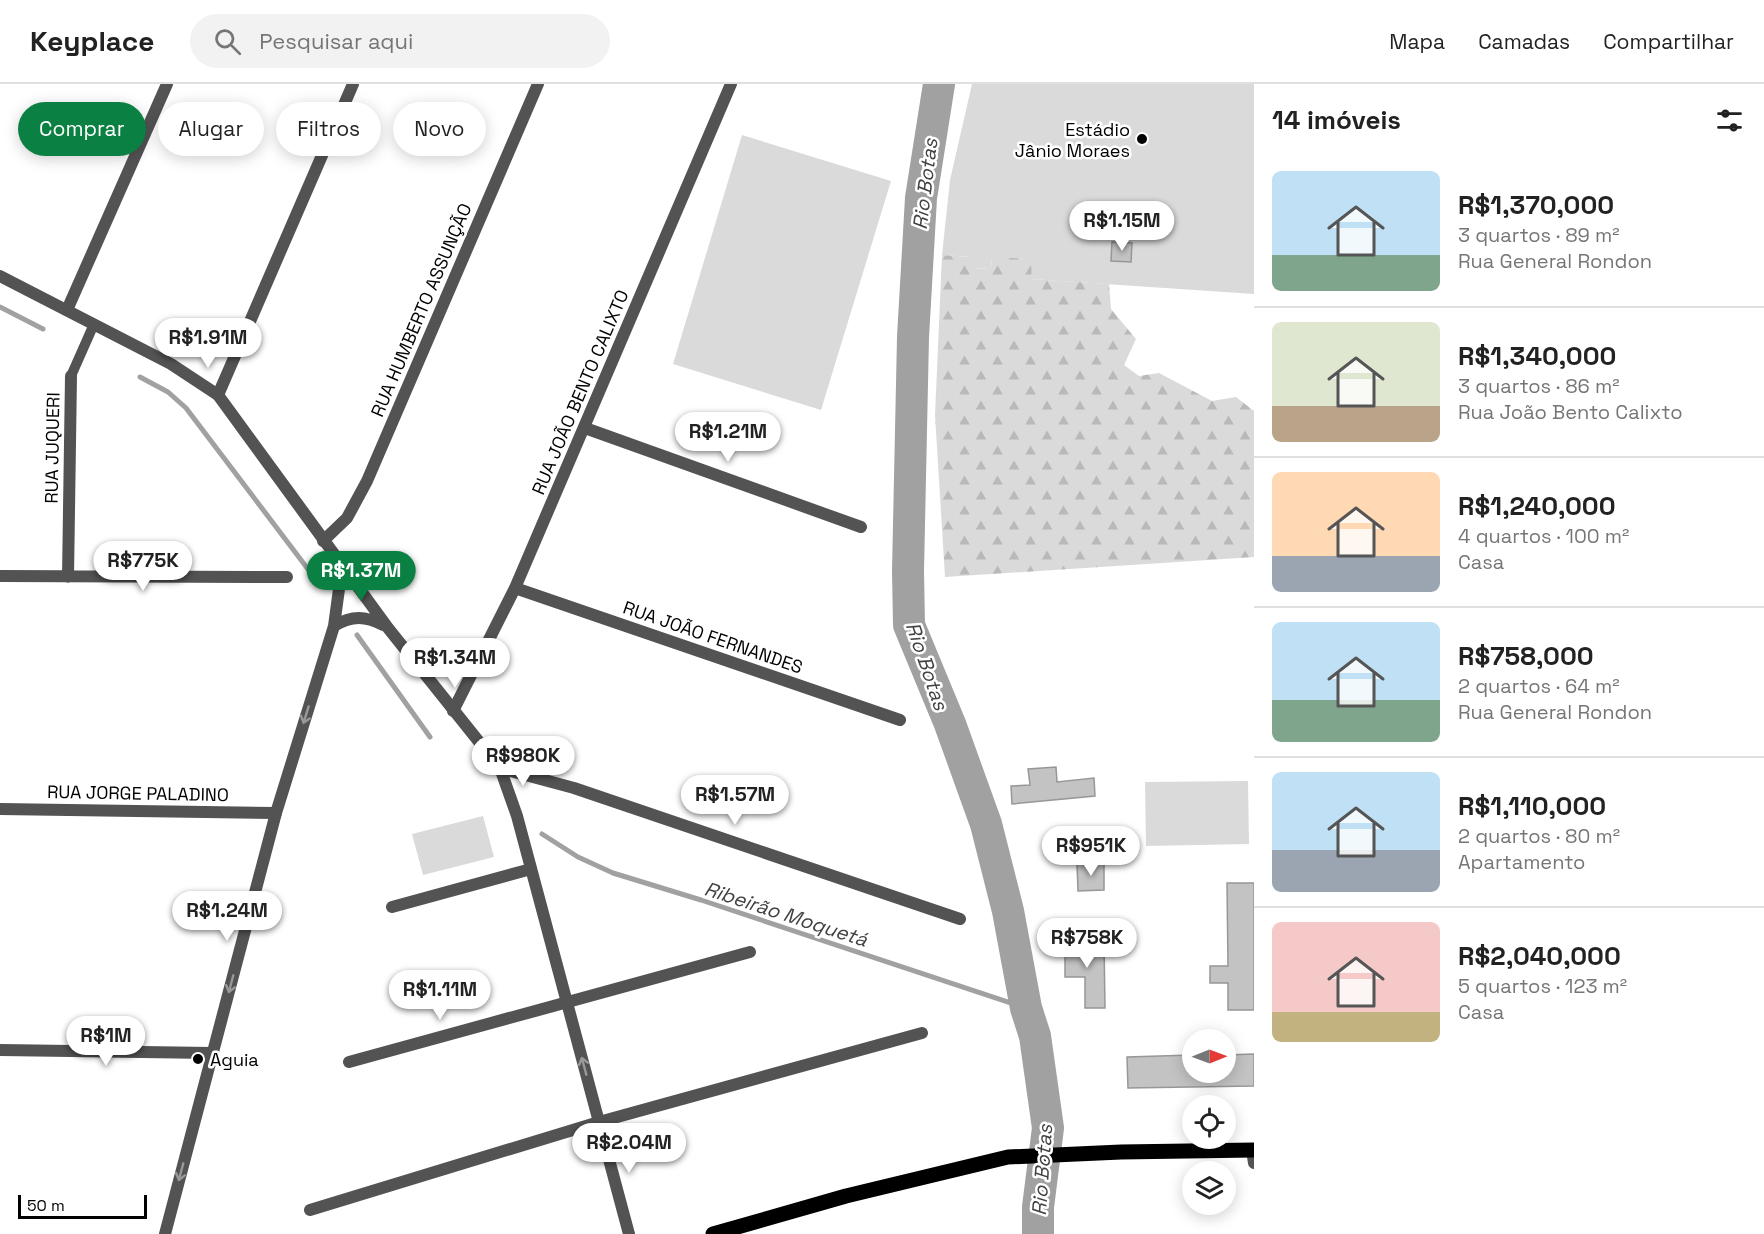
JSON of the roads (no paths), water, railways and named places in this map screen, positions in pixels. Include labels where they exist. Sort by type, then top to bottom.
[{"type":"main road","points":[[713,1234],[846,1196],[1008,1157],[1075,1154],[1253,1154]]},
{"type":"street","points":[[67,310],[167,84]]},
{"type":"street","points":[[218,395],[353,84]]},
{"type":"street","name":"RUA HUMBERTO ASSUNÇÃO","points":[[323,542],[347,518],[367,481],[538,84]]},
{"type":"street","name":"RUA JOÃO BENTO CALIXTO","points":[[453,711],[515,588],[732,84]]},
{"type":"street","points":[[0,276],[171,364],[218,395],[323,542],[388,628],[500,768],[517,816],[629,1234]]},
{"type":"street","name":"RUA JUQUERI","points":[[68,578],[71,376],[94,324]]},
{"type":"street","points":[[585,428],[861,527]]},
{"type":"street","points":[[165,1234],[276,813],[334,626],[339,589],[335,557]]},
{"type":"street","points":[[0,576],[286,577]]},
{"type":"street","name":"RUA JOÃO FERNANDES","points":[[515,588],[900,720]]},
{"type":"street","points":[[334,626],[348,619],[362,617],[388,628]]},
{"type":"street","points":[[500,768],[574,788],[960,919]]},
{"type":"street","name":"RUA JORGE PALADINO","points":[[0,810],[276,813]]},
{"type":"street","points":[[392,907],[531,869]]},
{"type":"street","points":[[349,1062],[750,952]]},
{"type":"street","points":[[310,1210],[599,1122],[922,1033]]},
{"type":"street","points":[[0,1050],[212,1053]]},
{"type":"waterway","name":"Rio Botas","points":[[939,84],[921,198],[913,337],[909,625],[950,724],[986,824],[1008,911],[1026,1008],[1035,1036],[1048,1128],[1038,1207],[1038,1234]]},
{"type":"waterway","name":"Ribeirão Moquetá","points":[[0,307],[43,329]]},
{"type":"waterway","name":"Ribeirão Moquetá","points":[[140,377],[168,392],[186,408],[320,585]]},
{"type":"waterway","name":"Ribeirão Moquetá","points":[[357,635],[430,737]]},
{"type":"waterway","name":"Ribeirão Moquetá","points":[[542,834],[578,857],[613,873],[1026,1008]]},
{"type":"place","name":"Estádio Jânio Moraes","points":[[1142,139]]},
{"type":"place","name":"Aguia","points":[[198,1059]]}]
